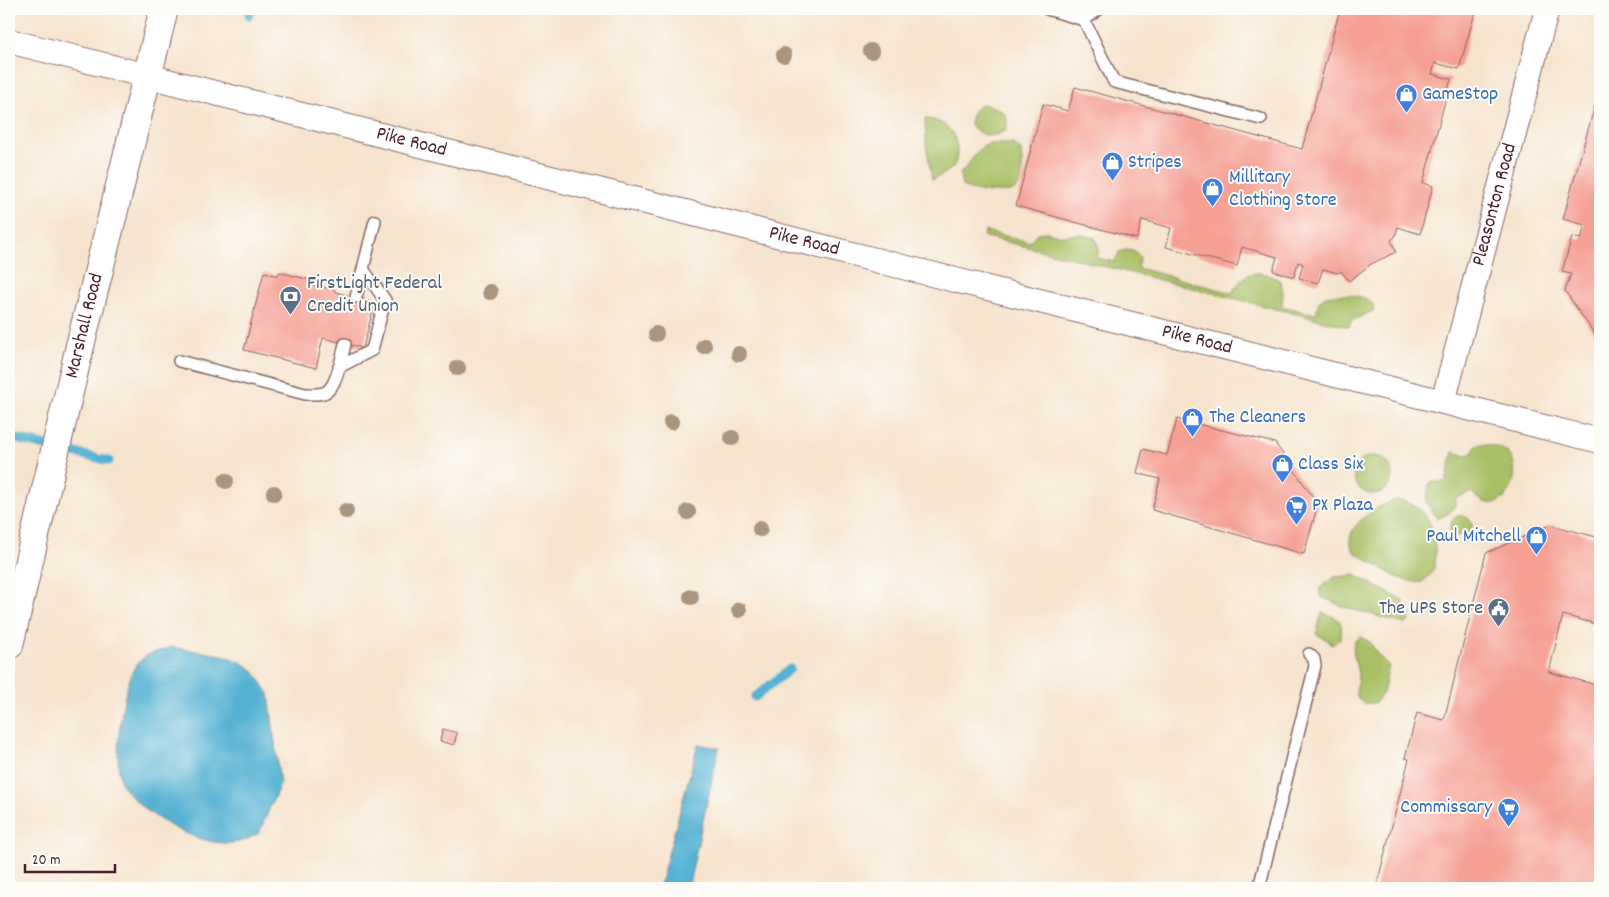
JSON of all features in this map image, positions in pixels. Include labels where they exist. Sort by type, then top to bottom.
[{"type":"street","name":"Marshall Road","points":[[9,645],[80,346],[164,9]]},
{"type":"street","name":"Pleasonton Road","points":[[1443,402],[1547,9]]},
{"type":"street","name":"Pike Road","points":[[9,42],[1600,441]]},
{"type":"lane","points":[[1047,9],[1084,20],[1114,82],[1261,119]]},
{"type":"lane","points":[[1084,20],[1099,9]]},
{"type":"lane","points":[[356,297],[375,221]]},
{"type":"lane","points":[[339,367],[372,350],[385,300],[363,269]]},
{"type":"lane","points":[[179,361],[305,394],[314,394],[326,392],[332,385],[345,344]]},
{"type":"lane","points":[[1259,888],[1315,666],[1314,659],[1309,654]]},
{"type":"green space","points":[[982,104],[999,109],[1005,115],[1007,125],[1005,131],[995,135],[986,135],[978,132],[970,124],[973,112]]},
{"type":"green space","points":[[925,119],[938,122],[949,128],[955,139],[957,152],[957,158],[953,167],[932,180],[926,144]]},
{"type":"green space","points":[[988,144],[1013,144],[1021,150],[1022,178],[1020,184],[1013,191],[984,191],[962,186],[960,174],[981,148]]},
{"type":"green space","points":[[985,231],[1030,242],[1037,233],[1046,232],[1063,236],[1080,234],[1095,238],[1099,247],[1097,258],[1115,262],[1119,252],[1127,250],[1136,252],[1140,257],[1138,268],[1232,293],[1237,285],[1247,276],[1259,273],[1265,274],[1281,281],[1283,293],[1282,306],[1316,314],[1317,307],[1322,298],[1330,295],[1346,295],[1369,301],[1373,305],[1373,311],[1351,321],[1349,327],[983,236]]},
{"type":"green space","points":[[1482,444],[1503,449],[1513,460],[1514,478],[1507,495],[1501,501],[1493,503],[1482,501],[1471,492],[1456,498],[1456,504],[1450,511],[1446,515],[1437,518],[1426,502],[1429,484],[1431,485],[1432,482],[1446,482],[1453,452],[1464,455],[1471,454],[1477,445]]},
{"type":"green space","points":[[1373,456],[1386,462],[1392,475],[1386,488],[1373,494],[1360,488],[1354,475],[1360,462]]},
{"type":"green space","points":[[1397,500],[1406,502],[1420,510],[1429,522],[1432,530],[1435,547],[1435,565],[1428,577],[1422,582],[1404,580],[1387,572],[1354,552],[1350,544],[1351,534],[1361,520],[1375,509]]},
{"type":"green space","points":[[1461,515],[1469,519],[1472,528],[1469,533],[1457,536],[1450,533],[1450,527],[1452,521]]},
{"type":"green space","points":[[1355,575],[1402,600],[1410,614],[1409,621],[1405,624],[1341,606],[1320,596],[1320,588],[1335,577]]},
{"type":"green space","points":[[1322,613],[1336,618],[1340,623],[1341,638],[1332,645],[1326,639],[1316,634]]},
{"type":"green space","points":[[1360,637],[1370,642],[1377,654],[1389,666],[1383,693],[1376,702],[1361,702],[1356,693],[1358,673],[1353,647],[1354,642]]},
{"type":"water","points":[[170,647],[222,655],[243,663],[254,671],[269,694],[280,784],[259,833],[243,841],[224,843],[208,841],[174,828],[144,808],[123,786],[118,761],[118,743],[127,687],[137,664],[152,653]]},
{"type":"water","points":[[698,744],[719,748],[688,888],[659,888]]},
{"type":"building","points":[[1340,9],[1476,9],[1459,69],[1435,63],[1432,74],[1451,79],[1423,183],[1433,186],[1420,234],[1398,227],[1395,237],[1391,240],[1396,252],[1371,264],[1349,281],[1341,271],[1338,273],[1323,269],[1318,283],[1299,278],[1303,264],[1298,262],[1294,277],[1273,271],[1277,257],[1242,247],[1237,266],[1166,247],[1171,228],[1142,220],[1137,239],[1016,206],[1043,104],[1068,111],[1075,87],[1302,149]]},
{"type":"building","points":[[1600,87],[1600,342],[1565,291],[1571,274],[1562,272],[1572,237],[1581,239],[1585,225],[1563,219]]},
{"type":"building","name":"FirstLight Federal Credit Union","points":[[264,272],[278,276],[279,272],[315,281],[314,285],[375,302],[363,348],[323,338],[316,368],[244,350]]},
{"type":"building","points":[[1177,419],[1275,443],[1318,504],[1304,554],[1152,510],[1160,479],[1137,473],[1143,449],[1167,455]]},
{"type":"building","name":"Commissary","points":[[1551,525],[1600,538],[1600,625],[1563,615],[1549,672],[1600,686],[1600,888],[1376,888],[1409,759],[1405,758],[1417,713],[1444,720],[1486,553]]},
{"type":"building","points":[[443,729],[457,733],[454,745],[440,741]]},
{"type":"waterway","points":[[249,15],[251,9]]},
{"type":"waterway","points":[[17,439],[96,458]]},
{"type":"waterway","points":[[101,459],[109,461]]},
{"type":"waterway","points":[[755,697],[790,669]]},
{"type":"place","name":"GameStop","points":[[1406,114]]},
{"type":"place","name":"Stripes","points":[[1112,182]]},
{"type":"place","name":"Millitary Clothing Store","points":[[1213,208]]},
{"type":"place","name":"FirstLight Federal Credit Union","points":[[291,315]]},
{"type":"place","name":"The Cleaners","points":[[1193,437]]},
{"type":"place","name":"Class Six","points":[[1282,484]]},
{"type":"place","name":"PX Plaza","points":[[1296,525]]},
{"type":"place","name":"Paul Mitchell","points":[[1537,556]]},
{"type":"place","name":"The UPS Store","points":[[1499,628]]},
{"type":"place","name":"Commissary","points":[[1508,827]]}]
